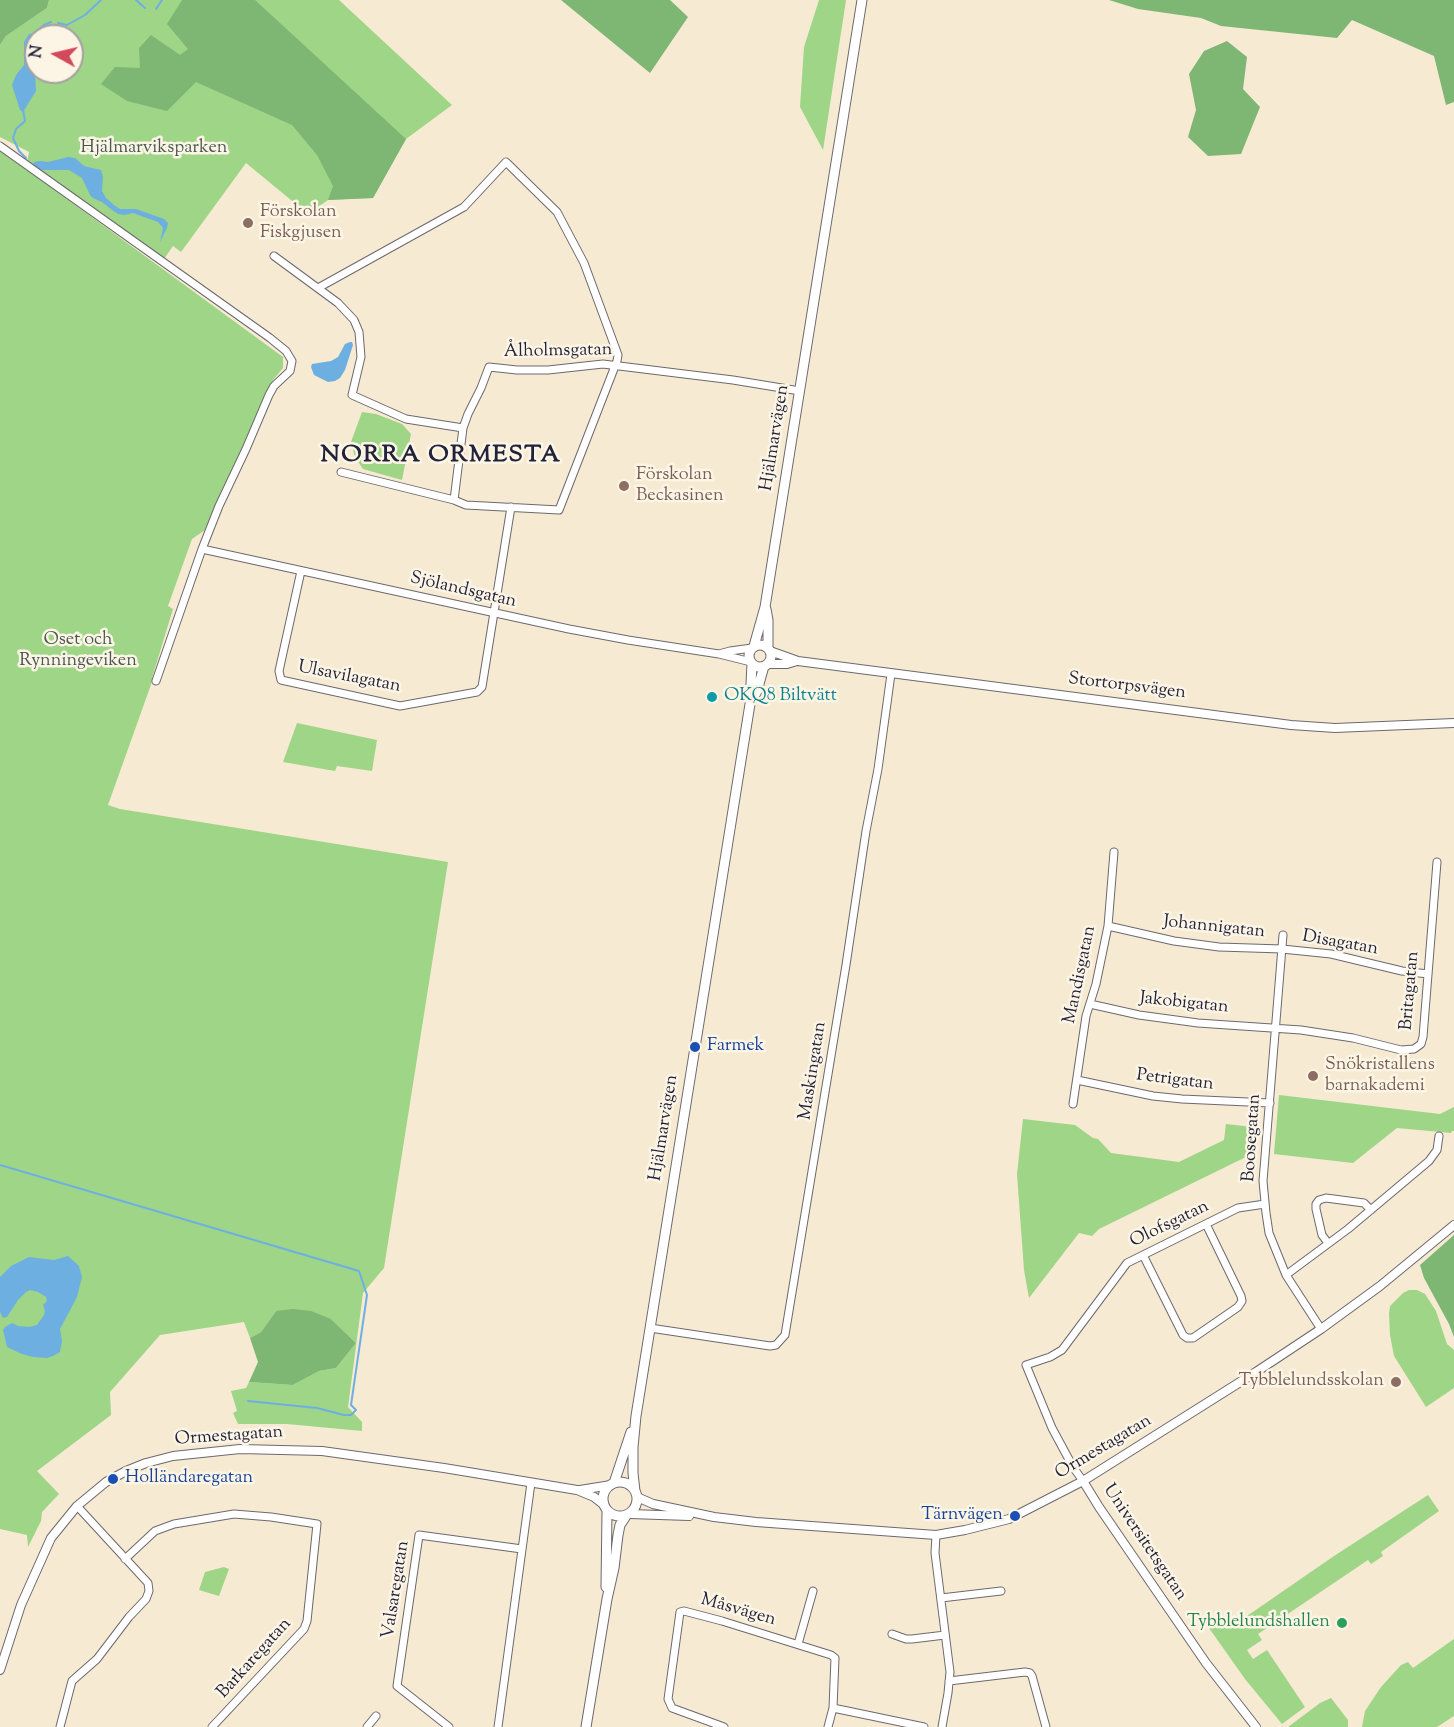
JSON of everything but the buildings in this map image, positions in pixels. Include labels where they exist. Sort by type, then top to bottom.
[{"type":"main road","name":"Hjälmarvägen","points":[[753,647],[765,607],[862,0]]},
{"type":"main road","name":"Hjälmarvägen","points":[[765,607],[769,649]]},
{"type":"main road","points":[[761,645],[769,649],[771,658],[766,665],[757,667],[751,663],[749,655],[753,647],[761,645]]},
{"type":"main road","name":"Hjälmarvägen","points":[[636,1494],[633,1447],[636,1416],[750,704],[751,663]]},
{"type":"main road","name":"Hjälmarvägen","points":[[750,704],[766,665]]},
{"type":"main road","name":"Hjälmarvägen","points":[[613,1484],[636,1416]]},
{"type":"main road","points":[[586,1727],[620,1524],[636,1507],[636,1494],[625,1483],[613,1484],[604,1492],[607,1599]]},
{"type":"main road","points":[[605,1507],[616,1516],[628,1515]]},
{"type":"street","points":[[0,146],[270,338],[290,356],[292,361],[290,371],[269,394],[219,506],[156,681]]},
{"type":"street","points":[[318,288],[464,207],[506,162],[553,207],[584,263],[618,355],[559,510],[466,505],[341,472]]},
{"type":"street","points":[[274,256],[318,288],[354,320],[359,332],[361,357],[352,395],[406,419],[463,428]]},
{"type":"street","name":"Ålholmsgatan","points":[[454,500],[463,428],[489,367],[538,371],[600,364],[733,380],[800,391]]},
{"type":"street","points":[[493,614],[511,507]]},
{"type":"street","name":"Sjölandsgatan","points":[[202,549],[493,614],[628,640],[718,654],[751,663]]},
{"type":"street","name":"Ulsavilagatan","points":[[301,571],[279,671],[281,680],[400,706],[477,692],[482,687],[493,614]]},
{"type":"street","name":"Sjölandsgatan","points":[[718,654],[753,647]]},
{"type":"street","name":"Stortorpsvägen","points":[[769,649],[798,661],[1312,727],[1454,723]]},
{"type":"street","name":"Stortorpsvägen","points":[[766,665],[798,661]]},
{"type":"street","name":"Maskingatan","points":[[651,1328],[770,1346],[776,1345],[785,1335],[878,768],[891,674]]},
{"type":"street","name":"Mandisgatan","points":[[1073,1104],[1086,1016],[1108,927],[1114,852]]},
{"type":"street","name":"Britagatan","points":[[1275,1028],[1331,1034],[1401,1050],[1414,1050],[1421,1044],[1437,862]]},
{"type":"street","name":"Johannigatan","points":[[1108,927],[1174,942],[1219,947],[1282,949]]},
{"type":"street","name":"Boosegatan","points":[[1283,935],[1263,1181],[1265,1204],[1269,1233],[1286,1275],[1321,1329]]},
{"type":"street","name":"Disagatan","points":[[1282,949],[1331,954],[1402,971],[1428,974]]},
{"type":"street","name":"Jakobigatan","points":[[1090,1004],[1139,1015],[1181,1021],[1275,1028]]},
{"type":"street","name":"Petrigatan","points":[[1077,1080],[1153,1096],[1270,1103]]},
{"type":"street","points":[[1286,1275],[1371,1210],[1429,1161],[1437,1150],[1439,1136]]},
{"type":"street","points":[[1328,1243],[1322,1235],[1316,1209],[1319,1200],[1326,1198],[1364,1203],[1371,1210]]},
{"type":"street","name":"Olofsgatan","points":[[1026,1365],[1050,1357],[1062,1350],[1125,1265],[1242,1206],[1265,1204]]},
{"type":"street","points":[[1143,1255],[1183,1335],[1193,1338],[1238,1307],[1242,1301],[1206,1224]]},
{"type":"street","name":"Ormestagatan","points":[[636,1494],[653,1504],[756,1522],[936,1534],[965,1530],[1009,1519],[1083,1481],[1185,1418],[1321,1329],[1380,1286],[1454,1225]]},
{"type":"street","name":"Universitetsgatan","points":[[1026,1365],[1053,1431],[1073,1467],[1206,1662],[1256,1727]]},
{"type":"street","name":"Ormestagatan","points":[[0,1670],[21,1605],[51,1538],[77,1506],[106,1482],[147,1463],[173,1456],[240,1449],[322,1451],[577,1490],[594,1497],[605,1507]]},
{"type":"street","points":[[498,1727],[531,1483]]},
{"type":"street","name":"Ormestagatan","points":[[577,1490],[613,1484]]},
{"type":"street","points":[[60,1727],[72,1681],[97,1659],[146,1599],[149,1591],[148,1583],[77,1506]]},
{"type":"street","name":"Barkaregatan","points":[[125,1559],[155,1531],[174,1524],[234,1514],[271,1516],[317,1524],[307,1621],[304,1629],[212,1727]]},
{"type":"street","name":"Ormestagatan","points":[[628,1515],[714,1516]]},
{"type":"street","points":[[936,1534],[935,1553],[949,1681],[942,1727]]},
{"type":"street","name":"Valsaregatan","points":[[448,1727],[397,1686],[419,1535],[522,1549]]},
{"type":"street","points":[[798,1644],[813,1591]]},
{"type":"street","points":[[941,1598],[1001,1592]]},
{"type":"street","name":"Måsvägen","points":[[724,1727],[672,1708],[668,1700],[680,1612],[684,1611],[722,1621],[835,1658],[833,1708],[828,1727]]},
{"type":"street","points":[[892,1634],[912,1640],[945,1635]]},
{"type":"street","points":[[949,1681],[1030,1673],[1046,1727]]},
{"type":"street","points":[[833,1708],[924,1727]]},
{"type":"street","points":[[367,1727],[376,1716]]},
{"type":"green space","points":[[0,0],[49,0],[47,8],[6,36],[0,45]]},
{"type":"green space","name":"Hjälmarviksparken","points":[[49,0],[339,0],[452,105],[406,139],[373,198],[328,200],[308,214],[246,163],[181,252],[173,246],[164,259],[27,162],[29,152],[0,137],[0,45],[6,36],[47,8]]},
{"type":"green space","points":[[182,0],[255,0],[406,139],[373,198],[328,200],[333,186],[317,155],[292,125],[196,82],[167,111],[127,101],[101,84],[115,67],[140,68],[139,48],[151,35],[180,55],[188,49],[167,24]]},
{"type":"green space","points":[[561,0],[670,0],[688,17],[650,73]]},
{"type":"green space","points":[[819,0],[846,0],[823,150],[800,107],[804,47]]},
{"type":"green space","points":[[1109,0],[1454,0],[1454,102],[1446,105],[1434,56],[1352,20],[1337,38],[1221,26],[1201,18],[1138,9]]},
{"type":"green space","points":[[1227,41],[1247,57],[1243,89],[1260,107],[1241,154],[1208,156],[1188,137],[1196,110],[1189,74],[1204,51]]},
{"type":"green space","name":"Oset och Rynningeviken","points":[[0,150],[283,357],[283,368],[273,380],[205,530],[192,539],[168,606],[173,609],[153,679],[108,805],[120,809],[448,862],[384,1268],[363,1293],[348,1407],[362,1422],[362,1431],[287,1424],[238,1424],[233,1413],[237,1411],[231,1391],[246,1388],[249,1382],[293,1385],[319,1371],[336,1368],[356,1343],[331,1319],[276,1311],[261,1332],[250,1338],[244,1322],[160,1335],[110,1392],[111,1415],[37,1471],[59,1494],[42,1512],[41,1521],[28,1547],[27,1535],[0,1529]]},
{"type":"green space","points":[[362,412],[376,414],[402,424],[411,434],[402,480],[363,469],[355,457],[351,442]]},
{"type":"green space","points":[[297,723],[377,740],[372,771],[337,766],[335,771],[283,762]]},
{"type":"green space","points":[[1279,1095],[1440,1114],[1454,1107],[1454,1131],[1451,1133],[1397,1128],[1353,1163],[1274,1154]]},
{"type":"green space","points":[[1023,1119],[1075,1125],[1098,1139],[1111,1153],[1179,1162],[1224,1140],[1226,1124],[1253,1127],[1250,1155],[1099,1229],[1092,1236],[1079,1233],[1029,1298],[1024,1270],[1017,1174]]},
{"type":"green space","points":[[1454,1235],[1454,1337],[1424,1278],[1420,1265]]},
{"type":"green space","points":[[1409,1290],[1417,1290],[1425,1294],[1436,1311],[1447,1344],[1454,1350],[1454,1388],[1426,1407],[1394,1356],[1390,1335],[1390,1306]]},
{"type":"green space","points":[[293,1309],[311,1311],[331,1319],[356,1343],[336,1368],[319,1371],[293,1385],[249,1382],[258,1362],[250,1338],[261,1332],[276,1311]]},
{"type":"green space","points":[[1428,1495],[1439,1511],[1381,1552],[1383,1556],[1371,1564],[1368,1560],[1258,1634],[1262,1640],[1247,1650],[1253,1659],[1267,1650],[1305,1707],[1282,1724],[1245,1679],[1209,1628],[1234,1625]]},
{"type":"green space","points":[[224,1567],[229,1569],[219,1596],[199,1590],[205,1572]]},
{"type":"green space","points":[[1454,1639],[1454,1716],[1437,1727],[1362,1727],[1365,1711],[1381,1687],[1401,1665],[1408,1662],[1413,1668]]},
{"type":"green space","points":[[1331,1698],[1348,1720],[1348,1727],[1288,1727],[1320,1703]]},
{"type":"water","points":[[24,65],[24,84],[36,84],[36,91],[23,112],[20,110],[12,85]]},
{"type":"water","points":[[68,157],[75,158],[84,166],[101,170],[102,191],[106,198],[120,209],[136,209],[164,219],[168,223],[160,242],[163,228],[158,222],[133,213],[118,214],[93,198],[82,178],[69,170],[41,170],[33,165],[34,162],[48,162]]},
{"type":"water","points":[[350,342],[353,345],[340,378],[328,382],[314,375],[312,364],[331,361],[338,357],[345,344]]},
{"type":"water","points":[[68,1256],[79,1266],[82,1277],[77,1297],[60,1329],[62,1341],[60,1352],[47,1358],[33,1357],[7,1347],[3,1330],[5,1327],[12,1323],[29,1327],[37,1325],[44,1315],[43,1305],[47,1301],[46,1297],[30,1290],[18,1300],[7,1317],[3,1318],[0,1312],[0,1277],[11,1266],[29,1257],[54,1260]]},
{"type":"waterway","points":[[58,23],[67,25],[85,15],[101,0]]},
{"type":"waterway","points":[[136,0],[145,8]]},
{"type":"waterway","points":[[156,9],[162,0]]},
{"type":"waterway","points":[[46,24],[51,22]]},
{"type":"waterway","points":[[23,110],[25,121],[16,129],[13,138],[19,151],[26,158]]},
{"type":"waterway","points":[[0,1165],[359,1271],[367,1295],[351,1405],[356,1410],[351,1415],[344,1415],[317,1408],[248,1401]]},
{"type":"place","name":"Förskolan Fiskgjusen","points":[[248,223]]},
{"type":"place","name":"Förskolan Beckasinen","points":[[624,486]]},
{"type":"place","name":"OKQ8 Biltvätt","points":[[712,697]]},
{"type":"place","name":"Farmek","points":[[695,1047]]},
{"type":"place","name":"Snökristallens barnakademi","points":[[1313,1076]]},
{"type":"place","name":"Tybblelundsskolan","points":[[1396,1382]]},
{"type":"place","name":"Holländaregatan","points":[[113,1479]]},
{"type":"place","name":"Tärnvägen","points":[[1015,1516]]},
{"type":"place","name":"Tybblelundshallen","points":[[1342,1623]]},
{"type":"district","name":"NORRA ORMESTA","points":[[441,457]]}]
